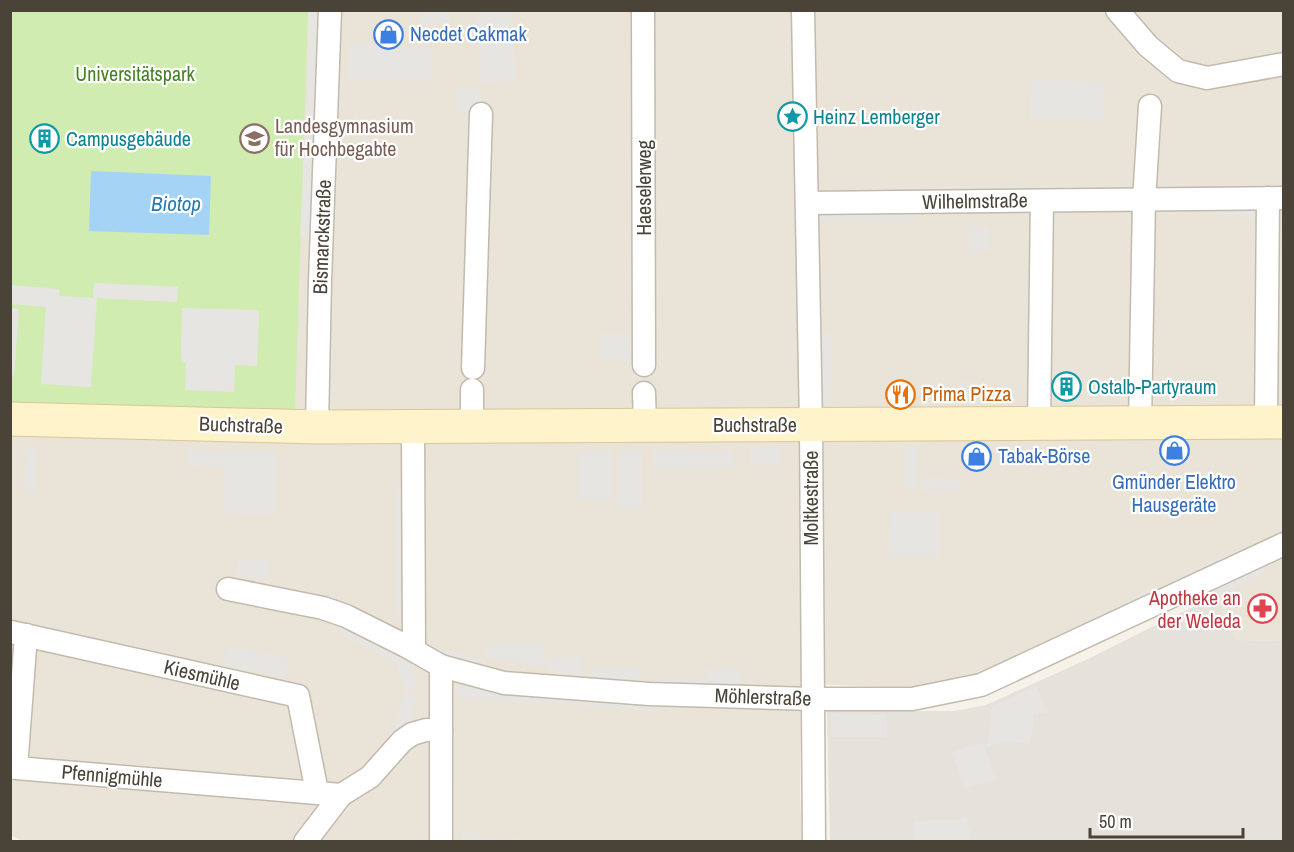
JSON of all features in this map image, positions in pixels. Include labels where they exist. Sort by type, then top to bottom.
[{"type":"street","name":"Bismarckstraße","points":[[317,427],[330,10]]},
{"type":"street","name":"Haeselerweg","points":[[643,10],[644,365]]},
{"type":"street","name":"Moltkestraße","points":[[803,10],[811,425],[814,842]]},
{"type":"street","points":[[1117,10],[1148,46],[1178,71],[1207,78],[1284,64]]},
{"type":"street","points":[[1140,423],[1144,200],[1150,106]]},
{"type":"street","points":[[472,368],[482,114]]},
{"type":"street","name":"Buchstraße","points":[[10,419],[317,427],[1275,422],[1276,198]]},
{"type":"street","name":"Wilhelmstraße","points":[[807,203],[1276,198]]},
{"type":"street","points":[[1039,424],[1042,201]]},
{"type":"street","points":[[472,390],[472,426]]},
{"type":"street","points":[[645,393],[645,426]]},
{"type":"street","points":[[413,427],[414,650]]},
{"type":"street","name":"Möhlerstraße","points":[[228,589],[323,608],[346,616],[441,666],[504,683],[649,694],[812,699],[912,699],[981,685],[1284,544]]},
{"type":"street","name":"Pfennigmühle","points":[[18,634],[16,768],[341,795]]},
{"type":"street","name":"Kiesmühle","points":[[18,634],[298,696],[317,792]]},
{"type":"street","points":[[441,666],[441,842]]},
{"type":"street","points":[[305,842],[341,795],[370,777],[402,741],[412,734],[426,730],[441,730]]},
{"type":"shaded area","points":[[10,11],[1283,11],[1283,641],[1236,640],[1205,576],[978,678],[945,685],[900,687],[801,684],[802,841],[23,841],[10,835]]},
{"type":"shaded area","points":[[309,11],[319,11],[317,107],[307,106]]},
{"type":"shaded area","points":[[334,11],[342,11],[341,108],[333,108]]},
{"type":"shaded area","points":[[421,11],[450,11],[450,25],[421,24]]},
{"type":"shaded area","points":[[477,11],[513,11],[513,36],[477,35]]},
{"type":"shaded area","points":[[480,41],[514,41],[515,81],[481,82]]},
{"type":"shaded area","points":[[349,44],[432,47],[431,81],[348,80]]},
{"type":"shaded area","points":[[1031,80],[1105,82],[1104,121],[1030,119]]},
{"type":"shaded area","points":[[455,88],[481,88],[481,111],[455,111]]},
{"type":"shaded area","points":[[307,109],[317,110],[309,237],[300,236]]},
{"type":"shaded area","points":[[1088,186],[1088,197],[939,198],[939,187]]},
{"type":"shaded area","points":[[920,188],[920,198],[826,198],[826,189]]},
{"type":"shaded area","points":[[794,206],[804,206],[804,314],[795,314]]},
{"type":"shaded area","points":[[1219,207],[1256,207],[1256,217],[1219,217]]},
{"type":"shaded area","points":[[818,208],[915,208],[915,220],[818,220]]},
{"type":"shaded area","points":[[969,227],[989,227],[989,252],[969,252]]},
{"type":"shaded area","points":[[94,283],[178,287],[177,302],[97,298],[91,387],[41,384],[46,307],[11,304],[11,285],[59,289],[59,296],[93,298]]},
{"type":"shaded area","points":[[11,308],[19,309],[14,376],[11,375]]},
{"type":"shaded area","points":[[182,308],[259,310],[257,366],[235,365],[234,392],[185,390],[186,363],[181,362]]},
{"type":"shaded area","points":[[600,334],[635,335],[634,361],[599,360]]},
{"type":"shaded area","points":[[814,334],[831,334],[831,402],[814,403]]},
{"type":"shaded area","points":[[326,341],[333,341],[332,392],[325,392]]},
{"type":"shaded area","points":[[959,382],[978,382],[978,403],[960,403]]},
{"type":"shaded area","points":[[750,448],[781,448],[781,465],[750,465]]},
{"type":"shaded area","points":[[905,448],[917,448],[916,489],[904,488]]},
{"type":"shaded area","points":[[26,449],[36,449],[35,491],[25,491]]},
{"type":"shaded area","points":[[187,450],[276,452],[275,514],[224,513],[224,467],[187,466]]},
{"type":"shaded area","points":[[617,450],[642,450],[642,509],[617,509]]},
{"type":"shaded area","points":[[653,450],[732,451],[732,468],[653,468]]},
{"type":"shaded area","points":[[578,451],[611,451],[611,500],[578,500]]},
{"type":"shaded area","points":[[922,478],[959,479],[959,491],[921,490]]},
{"type":"shaded area","points":[[396,487],[404,487],[405,616],[396,616]]},
{"type":"shaded area","points":[[816,496],[825,496],[826,680],[817,680]]},
{"type":"shaded area","points":[[890,512],[940,513],[939,557],[889,556]]},
{"type":"shaded area","points":[[1243,548],[1247,557],[1175,590],[1171,581]]},
{"type":"shaded area","points":[[238,559],[269,560],[268,579],[237,577]]},
{"type":"shaded area","points":[[1261,564],[1265,573],[1220,594],[1216,585]]},
{"type":"shaded area","points":[[1156,588],[1160,597],[1058,645],[1054,636]]},
{"type":"shaded area","points":[[1215,597],[1236,640],[1283,641],[1283,841],[830,841],[827,711],[955,711],[986,705],[1090,658]]},
{"type":"shaded area","points":[[338,620],[370,635],[366,647],[341,635]]},
{"type":"shaded area","points":[[371,636],[404,654],[395,663],[367,648]]},
{"type":"shaded area","points":[[544,643],[545,668],[485,656],[486,644]]},
{"type":"shaded area","points":[[227,646],[290,659],[286,678],[224,665]]},
{"type":"shaded area","points":[[440,649],[485,661],[483,671],[437,659]]},
{"type":"shaded area","points":[[406,655],[415,675],[417,691],[405,690],[397,664]]},
{"type":"shaded area","points":[[582,657],[582,676],[548,670],[547,658]]},
{"type":"shaded area","points":[[592,668],[640,668],[640,683],[592,679]]},
{"type":"shaded area","points":[[707,669],[740,669],[740,684],[708,685]]},
{"type":"shaded area","points":[[655,677],[706,677],[706,688],[655,689]]},
{"type":"shaded area","points":[[455,687],[553,692],[552,704],[455,699]]},
{"type":"shaded area","points":[[1037,687],[1048,713],[1034,714],[1031,744],[1005,741],[987,747],[992,706]]},
{"type":"shaded area","points":[[403,692],[416,694],[411,721],[402,737],[389,733],[399,715]]},
{"type":"shaded area","points":[[555,692],[661,701],[660,712],[554,703]]},
{"type":"shaded area","points":[[444,700],[454,700],[454,784],[444,783]]},
{"type":"shaded area","points":[[831,714],[887,715],[887,737],[831,737]]},
{"type":"shaded area","points":[[984,743],[995,780],[963,789],[952,752]]},
{"type":"shaded area","points":[[967,819],[972,841],[914,841],[914,821]]},
{"type":"shaded area","points":[[462,832],[536,841],[462,841]]},
{"type":"green space","name":"Universitätspark","points":[[11,11],[308,11],[295,411],[11,403]]},
{"type":"water","name":"Biotop","points":[[91,171],[211,176],[209,235],[89,231]]},
{"type":"place","name":"Necdet Cakmak","points":[[389,34]]},
{"type":"place","name":"Heinz Lemberger","points":[[792,117]]},
{"type":"place","name":"Landesgymnasium für Hochbegabte","points":[[254,138]]},
{"type":"place","name":"Campusgebäude","points":[[45,139]]},
{"type":"place","name":"Ostalb-Partyraum","points":[[1067,387]]},
{"type":"place","name":"Prima Pizza","points":[[901,394]]},
{"type":"place","name":"Gmünder Elektro Hausgeräte","points":[[1174,451]]},
{"type":"place","name":"Tabak-Börse","points":[[977,456]]},
{"type":"place","name":"Apotheke an der Weleda","points":[[1262,609]]}]
